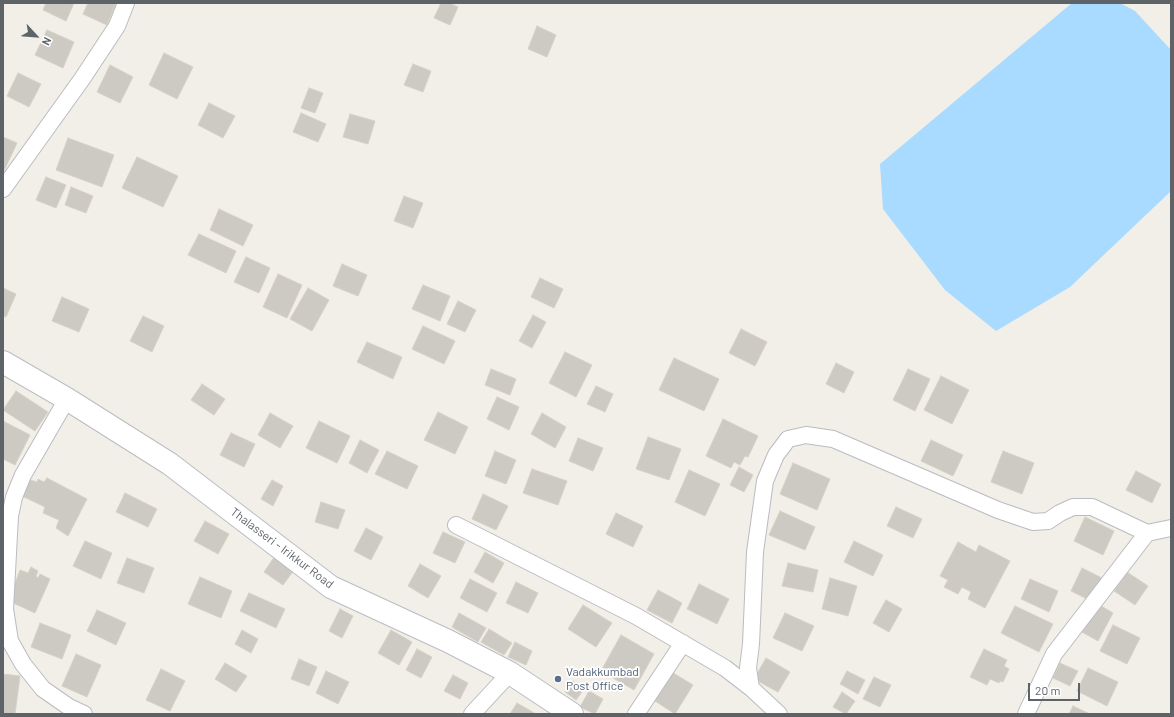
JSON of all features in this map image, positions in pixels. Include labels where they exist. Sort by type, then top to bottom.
[{"type":"main road","name":"Thalasseri - Irikkur Road","points":[[3,362],[68,399],[170,464],[331,587],[448,641],[510,673],[572,714]]},
{"type":"street","points":[[3,189],[86,73],[117,26],[126,3]]},
{"type":"street","points":[[68,399],[23,475],[14,497],[10,516],[5,572],[5,609],[10,641],[23,664],[43,689],[69,707],[84,714]]},
{"type":"street","points":[[751,688],[748,668],[752,644],[755,552],[765,481],[776,456],[788,439],[806,435],[833,439],[998,510],[1033,522],[1048,521],[1060,512],[1073,507],[1092,507],[1147,533],[1171,528]]},
{"type":"street","points":[[456,526],[636,616],[684,643],[725,668],[751,688],[779,714]]},
{"type":"street","points":[[1026,714],[1054,654],[1147,533]]},
{"type":"street","points":[[636,714],[684,643]]},
{"type":"street","points":[[472,714],[510,673]]},
{"type":"water","points":[[1072,3],[1120,3],[1135,11],[1171,50],[1171,191],[1070,287],[996,331],[945,290],[883,209],[880,164]]},
{"type":"building","points":[[46,3],[74,3],[66,21],[43,10]]},
{"type":"building","points":[[88,3],[116,3],[107,25],[83,14]]},
{"type":"building","points":[[441,3],[449,3],[458,7],[450,25],[434,18]]},
{"type":"building","points":[[537,26],[556,35],[547,57],[528,49]]},
{"type":"building","points":[[47,30],[74,42],[63,68],[35,55]]},
{"type":"building","points":[[164,53],[193,67],[177,99],[149,85]]},
{"type":"building","points":[[413,64],[431,71],[423,92],[404,85]]},
{"type":"building","points":[[110,65],[133,77],[120,103],[97,92]]},
{"type":"building","points":[[18,73],[41,84],[29,107],[7,96]]},
{"type":"building","points":[[309,88],[323,93],[315,113],[301,108]]},
{"type":"building","points":[[209,103],[235,116],[223,138],[198,125]]},
{"type":"building","points":[[301,113],[326,124],[318,142],[293,132]]},
{"type":"building","points":[[350,114],[375,121],[368,144],[343,137]]},
{"type":"building","points":[[3,137],[17,143],[3,173]]},
{"type":"building","points":[[68,138],[114,155],[102,187],[56,170]]},
{"type":"building","points":[[137,157],[178,176],[163,207],[122,188]]},
{"type":"building","points":[[46,177],[66,185],[56,208],[36,200]]},
{"type":"building","points":[[71,187],[93,196],[86,213],[65,205]]},
{"type":"building","points":[[404,196],[423,203],[413,228],[394,221]]},
{"type":"building","points":[[219,209],[253,225],[243,246],[210,230]]},
{"type":"building","points":[[199,234],[236,251],[226,273],[188,255]]},
{"type":"building","points":[[246,257],[270,268],[259,293],[234,282]]},
{"type":"building","points":[[342,264],[367,275],[358,296],[333,286]]},
{"type":"building","points":[[278,274],[302,285],[287,318],[263,307]]},
{"type":"building","points":[[540,278],[563,289],[554,308],[531,297]]},
{"type":"building","points":[[423,285],[450,296],[440,321],[412,309]]},
{"type":"building","points":[[3,288],[16,294],[6,317],[3,316]]},
{"type":"building","points":[[308,288],[329,300],[312,331],[290,319]]},
{"type":"building","points":[[62,297],[89,309],[79,332],[52,321]]},
{"type":"building","points":[[458,301],[476,310],[465,332],[447,324]]},
{"type":"building","points":[[533,315],[546,322],[532,348],[519,341]]},
{"type":"building","points":[[143,316],[164,326],[152,352],[130,341]]},
{"type":"building","points":[[423,326],[455,341],[444,364],[412,349]]},
{"type":"building","points":[[741,329],[767,342],[755,366],[729,353]]},
{"type":"building","points":[[367,342],[402,357],[393,379],[357,362]]},
{"type":"building","points":[[565,352],[592,365],[576,397],[549,383]]},
{"type":"building","points":[[674,358],[719,379],[704,411],[659,390]]},
{"type":"building","points":[[836,363],[854,372],[844,393],[826,384]]},
{"type":"building","points":[[491,369],[516,379],[510,395],[485,385]]},
{"type":"building","points":[[908,369],[930,379],[915,411],[893,400]]},
{"type":"building","points":[[941,376],[969,390],[952,424],[924,410]]},
{"type":"building","points":[[202,384],[225,399],[214,415],[191,400]]},
{"type":"building","points":[[596,386],[613,394],[605,412],[587,404]]},
{"type":"building","points":[[16,391],[48,412],[35,431],[3,410]]},
{"type":"building","points":[[497,397],[519,407],[509,430],[487,419]]},
{"type":"building","points":[[438,412],[468,427],[455,454],[424,440]]},
{"type":"building","points":[[270,413],[293,426],[280,448],[258,435]]},
{"type":"building","points":[[542,413],[566,427],[555,448],[531,434]]},
{"type":"building","points":[[723,419],[758,436],[748,457],[745,456],[740,465],[734,462],[731,468],[706,456]]},
{"type":"building","points":[[3,421],[30,435],[15,465],[3,459]]},
{"type":"building","points":[[319,421],[350,436],[337,463],[306,448]]},
{"type":"building","points":[[231,433],[255,444],[244,467],[220,455]]},
{"type":"building","points":[[648,437],[681,449],[669,480],[636,469]]},
{"type":"building","points":[[578,438],[603,448],[593,471],[569,461]]},
{"type":"building","points":[[360,440],[379,450],[367,473],[349,463]]},
{"type":"building","points":[[931,440],[963,455],[953,476],[921,461]]},
{"type":"building","points":[[387,451],[418,466],[407,489],[375,474]]},
{"type":"building","points":[[495,451],[516,460],[506,484],[485,476]]},
{"type":"building","points":[[1003,451],[1034,463],[1022,494],[991,482]]},
{"type":"building","points":[[793,463],[830,479],[817,510],[780,494]]},
{"type":"building","points":[[739,467],[753,475],[744,492],[730,485]]},
{"type":"building","points":[[532,469],[567,481],[558,505],[523,493]]},
{"type":"building","points":[[689,470],[720,484],[705,516],[675,502]]},
{"type":"building","points":[[1136,471],[1161,484],[1152,503],[1126,490]]},
{"type":"building","points":[[47,478],[87,499],[68,536],[56,528],[59,520],[43,513],[45,507],[20,495],[27,479],[37,482],[38,479],[44,482]]},
{"type":"building","points":[[272,480],[283,486],[273,506],[261,499]]},
{"type":"building","points":[[125,493],[157,509],[148,527],[116,512]]},
{"type":"building","points":[[483,494],[508,506],[496,530],[472,519]]},
{"type":"building","points":[[321,502],[345,510],[338,529],[315,522]]},
{"type":"building","points":[[896,507],[922,519],[913,538],[887,526]]},
{"type":"building","points":[[780,511],[815,527],[805,550],[769,535]]},
{"type":"building","points":[[616,513],[643,526],[633,547],[606,534]]},
{"type":"building","points":[[1085,517],[1114,531],[1103,555],[1074,541]]},
{"type":"building","points":[[205,521],[229,534],[218,554],[194,541]]},
{"type":"building","points":[[366,528],[383,537],[371,560],[354,551]]},
{"type":"building","points":[[443,532],[465,542],[455,563],[433,553]]},
{"type":"building","points":[[85,541],[112,553],[101,579],[73,566]]},
{"type":"building","points":[[854,541],[883,555],[873,576],[844,562]]},
{"type":"building","points":[[958,542],[976,552],[979,545],[1010,561],[985,608],[968,599],[971,592],[962,587],[958,594],[944,587],[948,580],[940,576]]},
{"type":"building","points":[[485,552],[504,563],[493,583],[474,572]]},
{"type":"building","points":[[275,556],[294,570],[283,585],[264,572]]},
{"type":"building","points":[[127,558],[154,568],[144,593],[117,583]]},
{"type":"building","points":[[788,563],[818,570],[813,592],[782,586]]},
{"type":"building","points":[[420,564],[441,576],[428,598],[408,586]]},
{"type":"building","points":[[31,567],[38,571],[36,576],[38,578],[40,574],[50,579],[35,613],[11,602],[15,592],[12,591],[20,570],[28,573]]},
{"type":"building","points":[[1082,568],[1102,578],[1091,601],[1071,591]]},
{"type":"building","points":[[1127,572],[1148,586],[1135,605],[1114,591]]},
{"type":"building","points":[[200,577],[232,591],[221,618],[188,604]]},
{"type":"building","points":[[830,578],[857,586],[848,616],[822,609]]},
{"type":"building","points":[[470,579],[497,593],[487,612],[460,598]]},
{"type":"building","points":[[1030,579],[1058,591],[1049,612],[1021,599]]},
{"type":"building","points":[[516,582],[538,593],[528,613],[506,603]]},
{"type":"building","points":[[699,584],[729,599],[717,624],[687,609]]},
{"type":"building","points":[[658,590],[682,603],[672,623],[647,610]]},
{"type":"building","points":[[249,593],[285,609],[276,628],[240,611]]},
{"type":"building","points":[[886,600],[902,609],[889,632],[873,623]]},
{"type":"building","points":[[1098,604],[1113,613],[1098,641],[1082,632]]},
{"type":"building","points":[[583,605],[612,623],[596,647],[568,629]]},
{"type":"building","points":[[1015,606],[1053,624],[1039,652],[1001,633]]},
{"type":"building","points":[[340,609],[353,616],[342,638],[329,631]]},
{"type":"building","points":[[97,610],[126,623],[116,645],[87,631]]},
{"type":"building","points":[[459,613],[486,628],[478,642],[452,627]]},
{"type":"building","points":[[785,613],[814,626],[802,651],[773,638]]},
{"type":"building","points":[[40,623],[71,635],[62,659],[31,647]]},
{"type":"building","points":[[1113,625],[1140,638],[1127,664],[1100,651]]},
{"type":"building","points":[[489,629],[512,643],[504,655],[481,642]]},
{"type":"building","points":[[242,630],[258,639],[251,653],[235,644]]},
{"type":"building","points":[[391,630],[412,642],[399,665],[378,653]]},
{"type":"building","points":[[621,635],[654,654],[634,690],[601,671]]},
{"type":"building","points":[[515,642],[532,651],[526,665],[508,657]]},
{"type":"building","points":[[417,649],[432,657],[421,678],[406,670]]},
{"type":"building","points":[[984,649],[1007,660],[1004,666],[1009,669],[1003,682],[1000,681],[999,683],[990,679],[987,685],[970,677]]},
{"type":"building","points":[[76,654],[101,665],[87,697],[62,686]]},
{"type":"building","points":[[766,658],[790,672],[778,692],[754,679]]},
{"type":"building","points":[[299,659],[317,667],[309,686],[291,679]]},
{"type":"building","points":[[225,663],[247,676],[236,692],[215,679]]},
{"type":"building","points":[[1060,663],[1078,671],[1070,686],[1053,678]]},
{"type":"building","points":[[1088,668],[1118,682],[1107,706],[1077,691]]},
{"type":"building","points":[[161,669],[185,681],[170,711],[146,700]]},
{"type":"building","points":[[326,671],[349,682],[338,704],[316,693]]},
{"type":"building","points":[[670,671],[693,685],[675,714],[652,699]]},
{"type":"building","points":[[847,671],[865,680],[858,694],[840,684]]},
{"type":"building","points":[[3,674],[20,676],[15,714],[3,714]]},
{"type":"building","points":[[453,675],[468,683],[460,699],[444,691]]},
{"type":"building","points":[[874,677],[891,685],[880,707],[863,699]]},
{"type":"building","points":[[573,681],[584,689],[576,700],[565,692]]},
{"type":"building","points":[[589,691],[603,699],[595,714],[580,707]]},
{"type":"building","points":[[842,692],[855,701],[846,714],[833,707]]},
{"type":"building","points":[[517,703],[536,714],[510,714]]},
{"type":"building","points":[[1073,706],[1090,714],[1069,714]]},
{"type":"place","name":"Vadakkumbad Post Office","points":[[558,679]]}]
